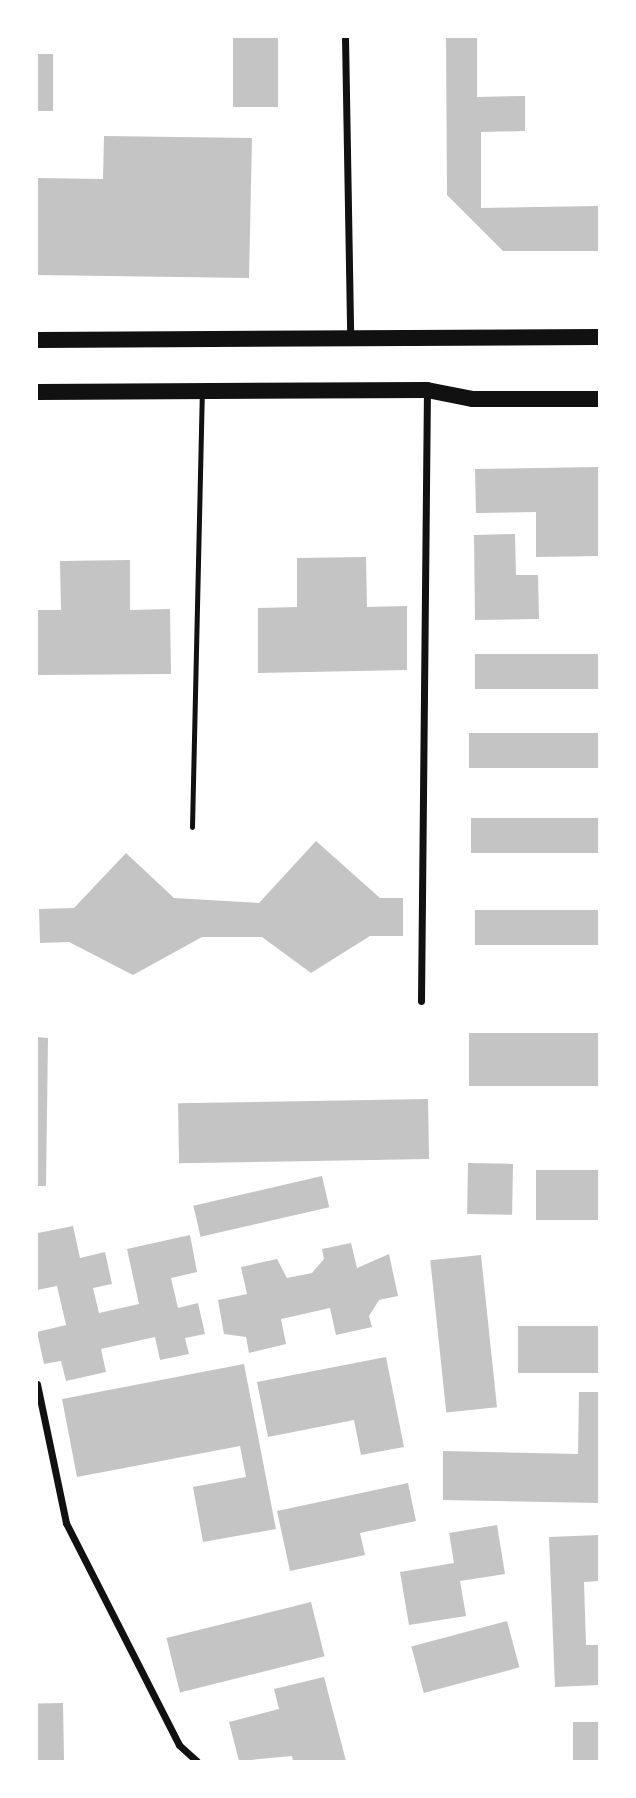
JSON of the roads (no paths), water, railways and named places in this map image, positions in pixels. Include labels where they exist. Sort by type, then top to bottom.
[{"type":"main road","points":[[37,340],[350,336],[599,337]]},
{"type":"main road","points":[[37,392],[428,390],[473,399],[599,399]]},
{"type":"street","points":[[345,37],[350,336]]},
{"type":"street","points":[[421,1001],[428,390]]},
{"type":"street","points":[[37,1384],[66,1523],[179,1745],[197,1761]]},
{"type":"lane","points":[[192,827],[202,390]]}]
